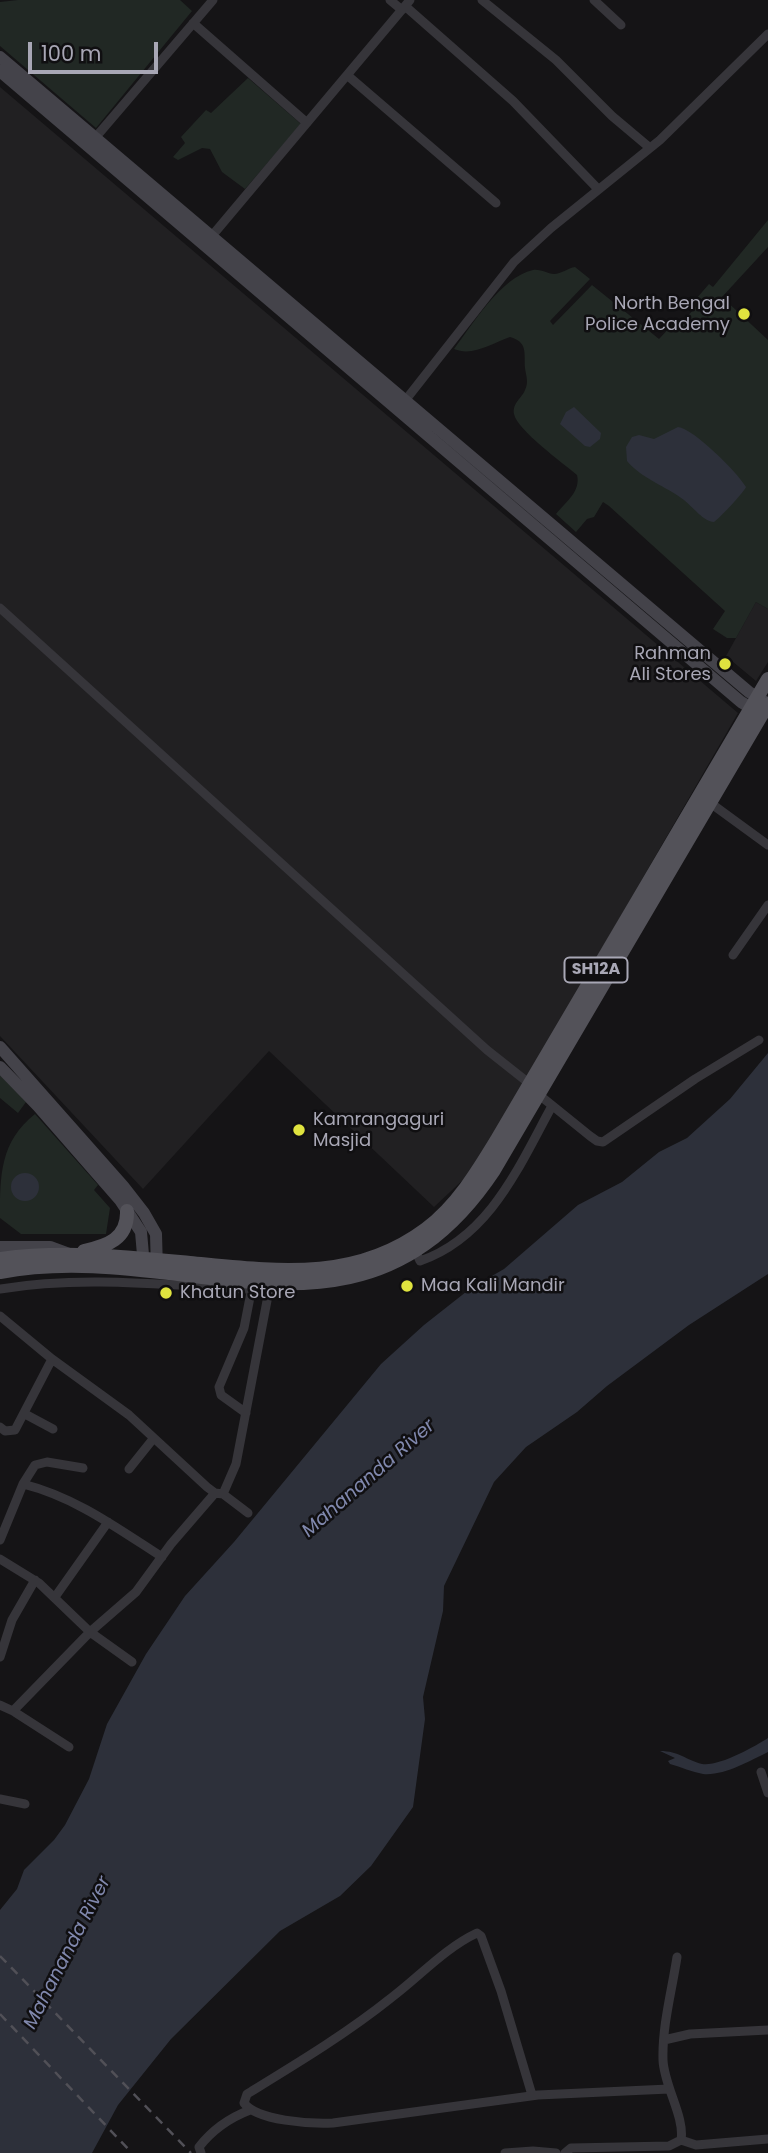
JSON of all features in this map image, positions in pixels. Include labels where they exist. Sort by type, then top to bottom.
[{"type":"main road","name":"SH12A","points":[[0,1272],[64,1266],[151,1270],[231,1267],[259,1262],[315,1261],[409,1246],[464,1189],[534,1089],[709,802],[762,707],[768,679]]},
{"type":"main road","name":"SH12A","points":[[0,1259],[69,1254],[151,1270],[270,1287],[326,1282],[370,1272],[409,1246],[448,1230],[467,1216],[496,1182],[528,1125],[534,1089],[762,707]]},
{"type":"main road","points":[[69,1254],[115,1241],[125,1228],[127,1211]]},
{"type":"street","points":[[91,142],[213,0]]},
{"type":"street","points":[[390,0],[406,5],[513,101],[598,189]]},
{"type":"street","points":[[482,0],[556,60],[612,116],[650,148]]},
{"type":"street","points":[[594,0],[621,26]]},
{"type":"street","points":[[211,237],[406,5]]},
{"type":"street","points":[[192,23],[307,123]]},
{"type":"street","points":[[404,402],[514,262],[650,148],[768,34]]},
{"type":"street","points":[[0,57],[91,142],[741,702],[762,707]]},
{"type":"street","points":[[0,72],[211,237],[762,707]]},
{"type":"street","points":[[347,75],[496,203]]},
{"type":"street","points":[[0,608],[487,1050],[597,1142],[603,1142],[705,1072],[759,1040]]},
{"type":"street","points":[[709,802],[768,845]]},
{"type":"street","points":[[733,955],[768,905]]},
{"type":"street","points":[[0,1047],[40,1101],[156,1234],[151,1270]]},
{"type":"street","points":[[0,1067],[40,1101]]},
{"type":"street","points":[[409,1246],[420,1261],[456,1242],[478,1223],[508,1186],[552,1106]]},
{"type":"street","points":[[119,1190],[127,1211],[141,1232],[151,1270]]},
{"type":"street","points":[[0,1247],[50,1247],[69,1254]]},
{"type":"street","points":[[0,1289],[151,1270]]},
{"type":"street","points":[[246,1413],[221,1395],[219,1387],[244,1328],[252,1285]]},
{"type":"street","points":[[13,1711],[90,1632],[136,1592],[162,1557],[219,1494],[236,1464],[270,1287]]},
{"type":"street","points":[[0,1315],[52,1359],[107,1397],[219,1494],[248,1513]]},
{"type":"street","points":[[0,1427],[5,1431],[15,1430],[52,1359]]},
{"type":"street","points":[[25,1414],[53,1429]]},
{"type":"street","points":[[129,1469],[153,1439]]},
{"type":"street","points":[[0,1540],[23,1484],[35,1465],[41,1462],[83,1468]]},
{"type":"street","points":[[23,1484],[51,1492],[83,1506],[162,1557]]},
{"type":"street","points":[[55,1597],[108,1522]]},
{"type":"street","points":[[0,1559],[35,1580],[90,1632],[132,1662]]},
{"type":"street","points":[[0,1657],[12,1620],[35,1580]]},
{"type":"street","points":[[0,1706],[13,1711],[69,1747]]},
{"type":"street","points":[[761,1772],[768,1793]]},
{"type":"street","points":[[0,1799],[24,1804]]},
{"type":"street","points":[[533,2095],[501,1991],[484,1943],[477,1933],[456,1946],[390,2000],[247,2094],[244,2103],[250,2110],[299,2123],[333,2123],[533,2095],[669,2089]]},
{"type":"street","points":[[677,1957],[663,2061],[682,2131],[678,2142],[684,2153]]},
{"type":"street","points":[[664,2040],[699,2033],[768,2030]]},
{"type":"street","points":[[201,2153],[200,2147],[218,2128],[234,2116],[250,2110]]},
{"type":"street","points":[[565,2153],[571,2148],[678,2142],[696,2145],[768,2139]]},
{"type":"street","points":[[505,2153],[556,2153]]},
{"type":"shaded area","points":[[180,0],[192,11],[96,128],[0,46],[0,2]]},
{"type":"shaded area","points":[[248,78],[301,124],[245,189],[222,172],[210,149],[202,148],[178,160],[173,157],[185,143],[181,137],[206,110],[211,113]]},
{"type":"shaded area","points":[[0,87],[738,713],[484,1153],[466,1177],[434,1207],[269,1051],[143,1189],[0,1036]]},
{"type":"shaded area","points":[[768,220],[768,247],[722,297],[768,340],[768,609],[756,602],[736,638],[727,638],[713,629],[725,611],[609,506],[603,502],[594,517],[587,519],[576,532],[556,514],[575,491],[577,475],[523,429],[514,414],[514,407],[527,384],[524,349],[520,342],[510,337],[475,350],[454,349],[499,291],[521,274],[539,270],[554,274],[575,267],[590,279],[550,321],[553,325],[592,285],[659,339],[675,322],[681,324],[698,304],[696,299],[709,284],[713,287]]},
{"type":"shaded area","points":[[756,602],[768,609],[768,662],[756,681],[726,656]]},
{"type":"shaded area","points":[[0,1075],[26,1102],[18,1113],[0,1098]]},
{"type":"shaded area","points":[[35,1114],[98,1185],[94,1190],[110,1208],[106,1234],[21,1234],[0,1218],[4,1160],[15,1136]]},
{"type":"water","points":[[574,407],[601,433],[600,439],[590,447],[585,446],[560,424],[566,412]]},
{"type":"water","points":[[678,427],[694,435],[715,452],[746,487],[714,522],[702,517],[684,500],[640,473],[627,461],[626,447],[632,437],[639,435],[654,439]]},
{"type":"water","name":"Mahananda River","points":[[768,1053],[768,1274],[689,1325],[607,1386],[577,1412],[526,1447],[494,1482],[444,1586],[443,1611],[423,1697],[425,1719],[413,1807],[371,1866],[340,1896],[280,1931],[171,2039],[118,2105],[92,2153],[0,2153],[0,1910],[17,1889],[24,1870],[65,1825],[89,1779],[107,1724],[146,1654],[185,1596],[234,1542],[381,1364],[424,1325],[471,1288],[504,1269],[578,1205],[622,1182],[659,1152],[687,1138],[730,1099]]},
{"type":"water","points":[[25,1173],[35,1177],[39,1187],[35,1197],[25,1201],[15,1197],[11,1187],[15,1177]]},
{"type":"water","points":[[768,1738],[768,1752],[736,1767],[711,1774],[670,1764],[668,1761],[675,1758],[660,1751],[672,1752],[702,1764],[709,1764],[736,1756]]},
{"type":"railway","points":[[0,1956],[191,2153]]},
{"type":"railway","points":[[0,2014],[132,2153]]},
{"type":"place","name":"North Bengal Police Academy","points":[[744,314]]},
{"type":"place","name":"Rahman Ali Stores","points":[[725,664]]},
{"type":"place","name":"Kamrangaguri Masjid","points":[[299,1130]]},
{"type":"place","name":"Maa Kali Mandir","points":[[407,1286]]},
{"type":"place","name":"Khatun Store","points":[[166,1293]]}]
